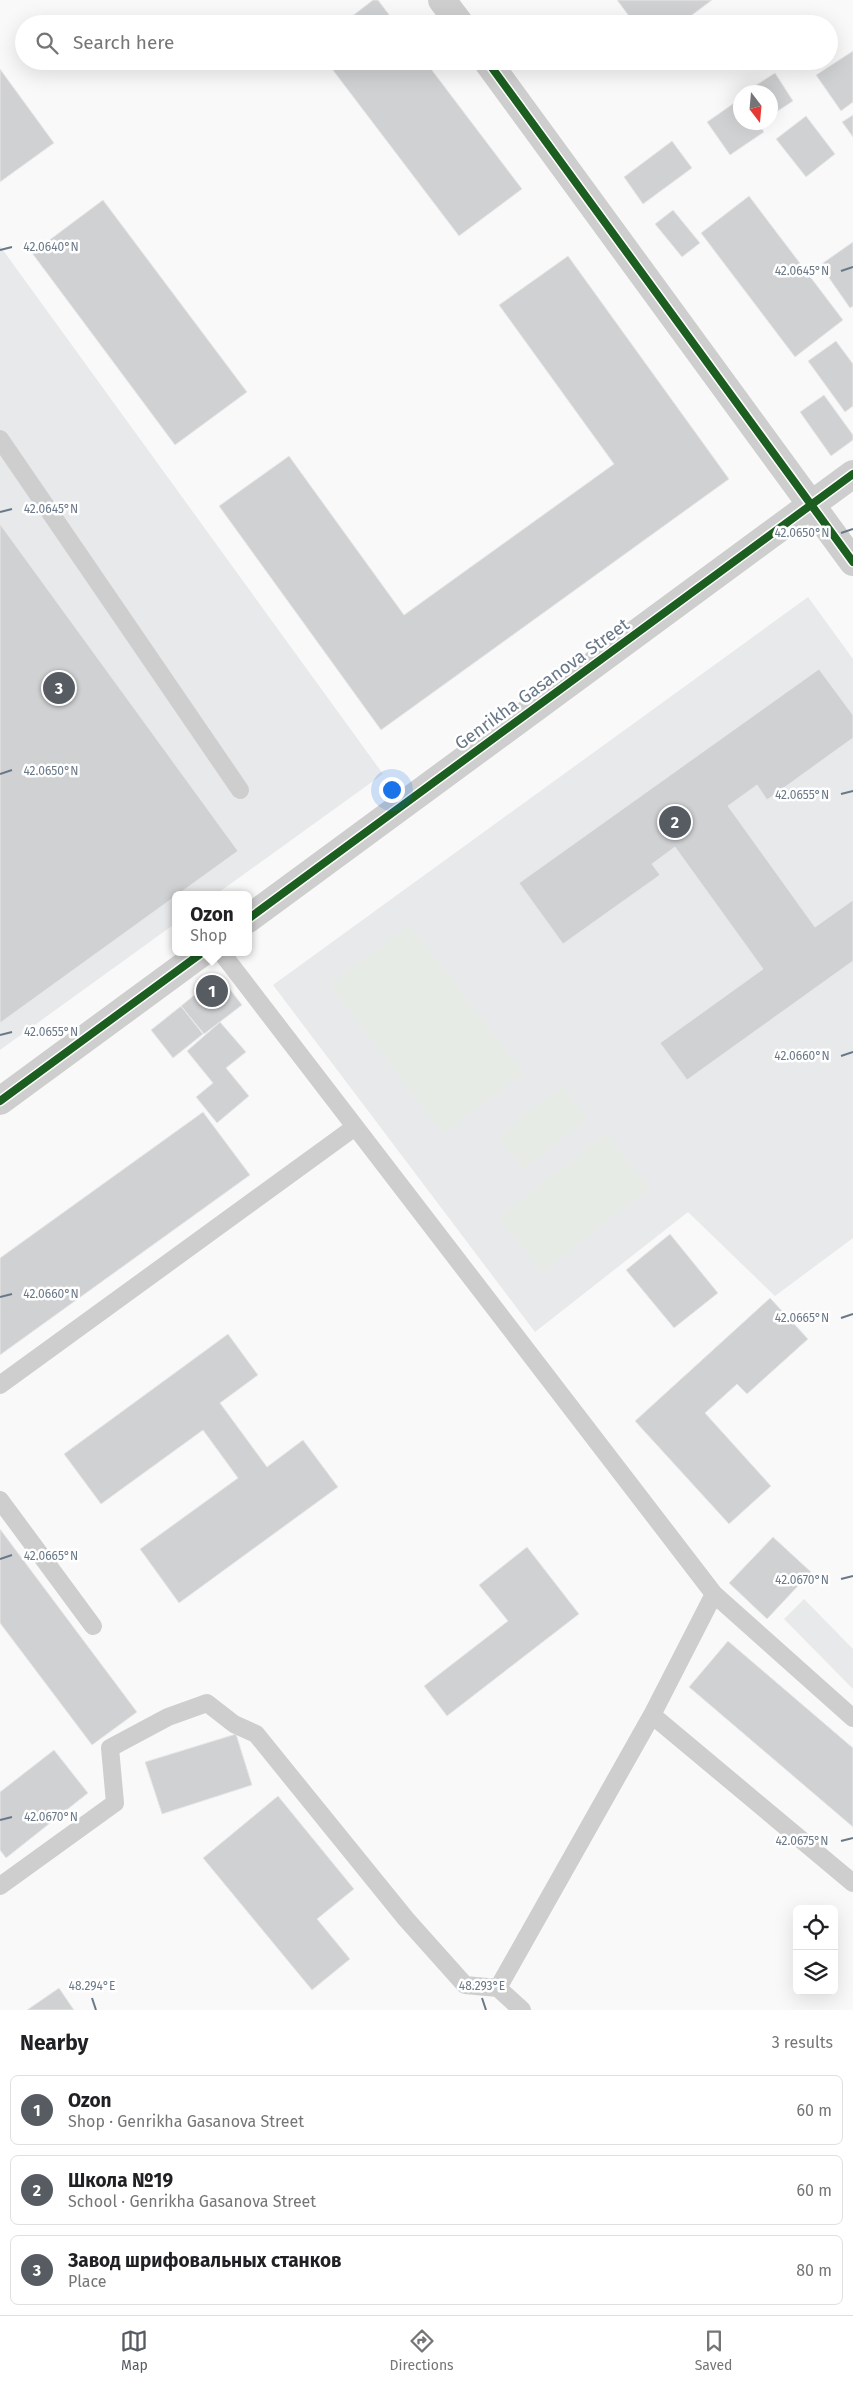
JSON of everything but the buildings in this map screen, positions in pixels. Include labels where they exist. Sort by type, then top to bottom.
[{"type":"street","points":[[442,0],[453,15]]},
{"type":"street","points":[[494,70],[853,562]]},
{"type":"street","name":"Genrikha Gasanova Street","points":[[252,916],[853,474]]},
{"type":"street","points":[[0,1101],[198,956]]},
{"type":"lane","points":[[0,439],[240,790]]},
{"type":"lane","points":[[224,956],[714,1594],[853,1718]]},
{"type":"lane","points":[[0,1385],[355,1127]]},
{"type":"lane","points":[[0,1500],[93,1626]]},
{"type":"lane","points":[[498,1988],[652,1715],[714,1594]]},
{"type":"lane","points":[[0,1886],[115,1803],[110,1748],[168,1717],[207,1703],[234,1724],[256,1734],[406,1919],[465,1984],[498,1988],[522,2010]]},
{"type":"lane","points":[[652,1715],[853,1883]]},
{"type":"shaded area","points":[[0,246],[383,774],[221,891],[172,891],[172,926],[0,1050]]},
{"type":"shaded area","points":[[808,597],[853,659],[853,1238],[775,1296],[688,1212],[535,1332],[273,985]]},
{"type":"shaded area","points":[[410,925],[523,1073],[443,1133],[330,985]]},
{"type":"shaded area","points":[[562,1086],[587,1118],[523,1169],[498,1137]]},
{"type":"shaded area","points":[[606,1134],[649,1188],[542,1272],[499,1218]]},
{"type":"shaded area","points":[[804,1599],[853,1649],[853,1689],[784,1619]]},
{"type":"cycle path","points":[[494,70],[853,562]]},
{"type":"cycle path","points":[[252,916],[853,474]]},
{"type":"cycle path","points":[[0,1101],[198,956]]},
{"type":"place","name":"Завод шрифовальных станков","points":[[59,688]]},
{"type":"place","name":"Школа №19","points":[[675,822]]},
{"type":"place","name":"Ozon","points":[[212,991]]}]
